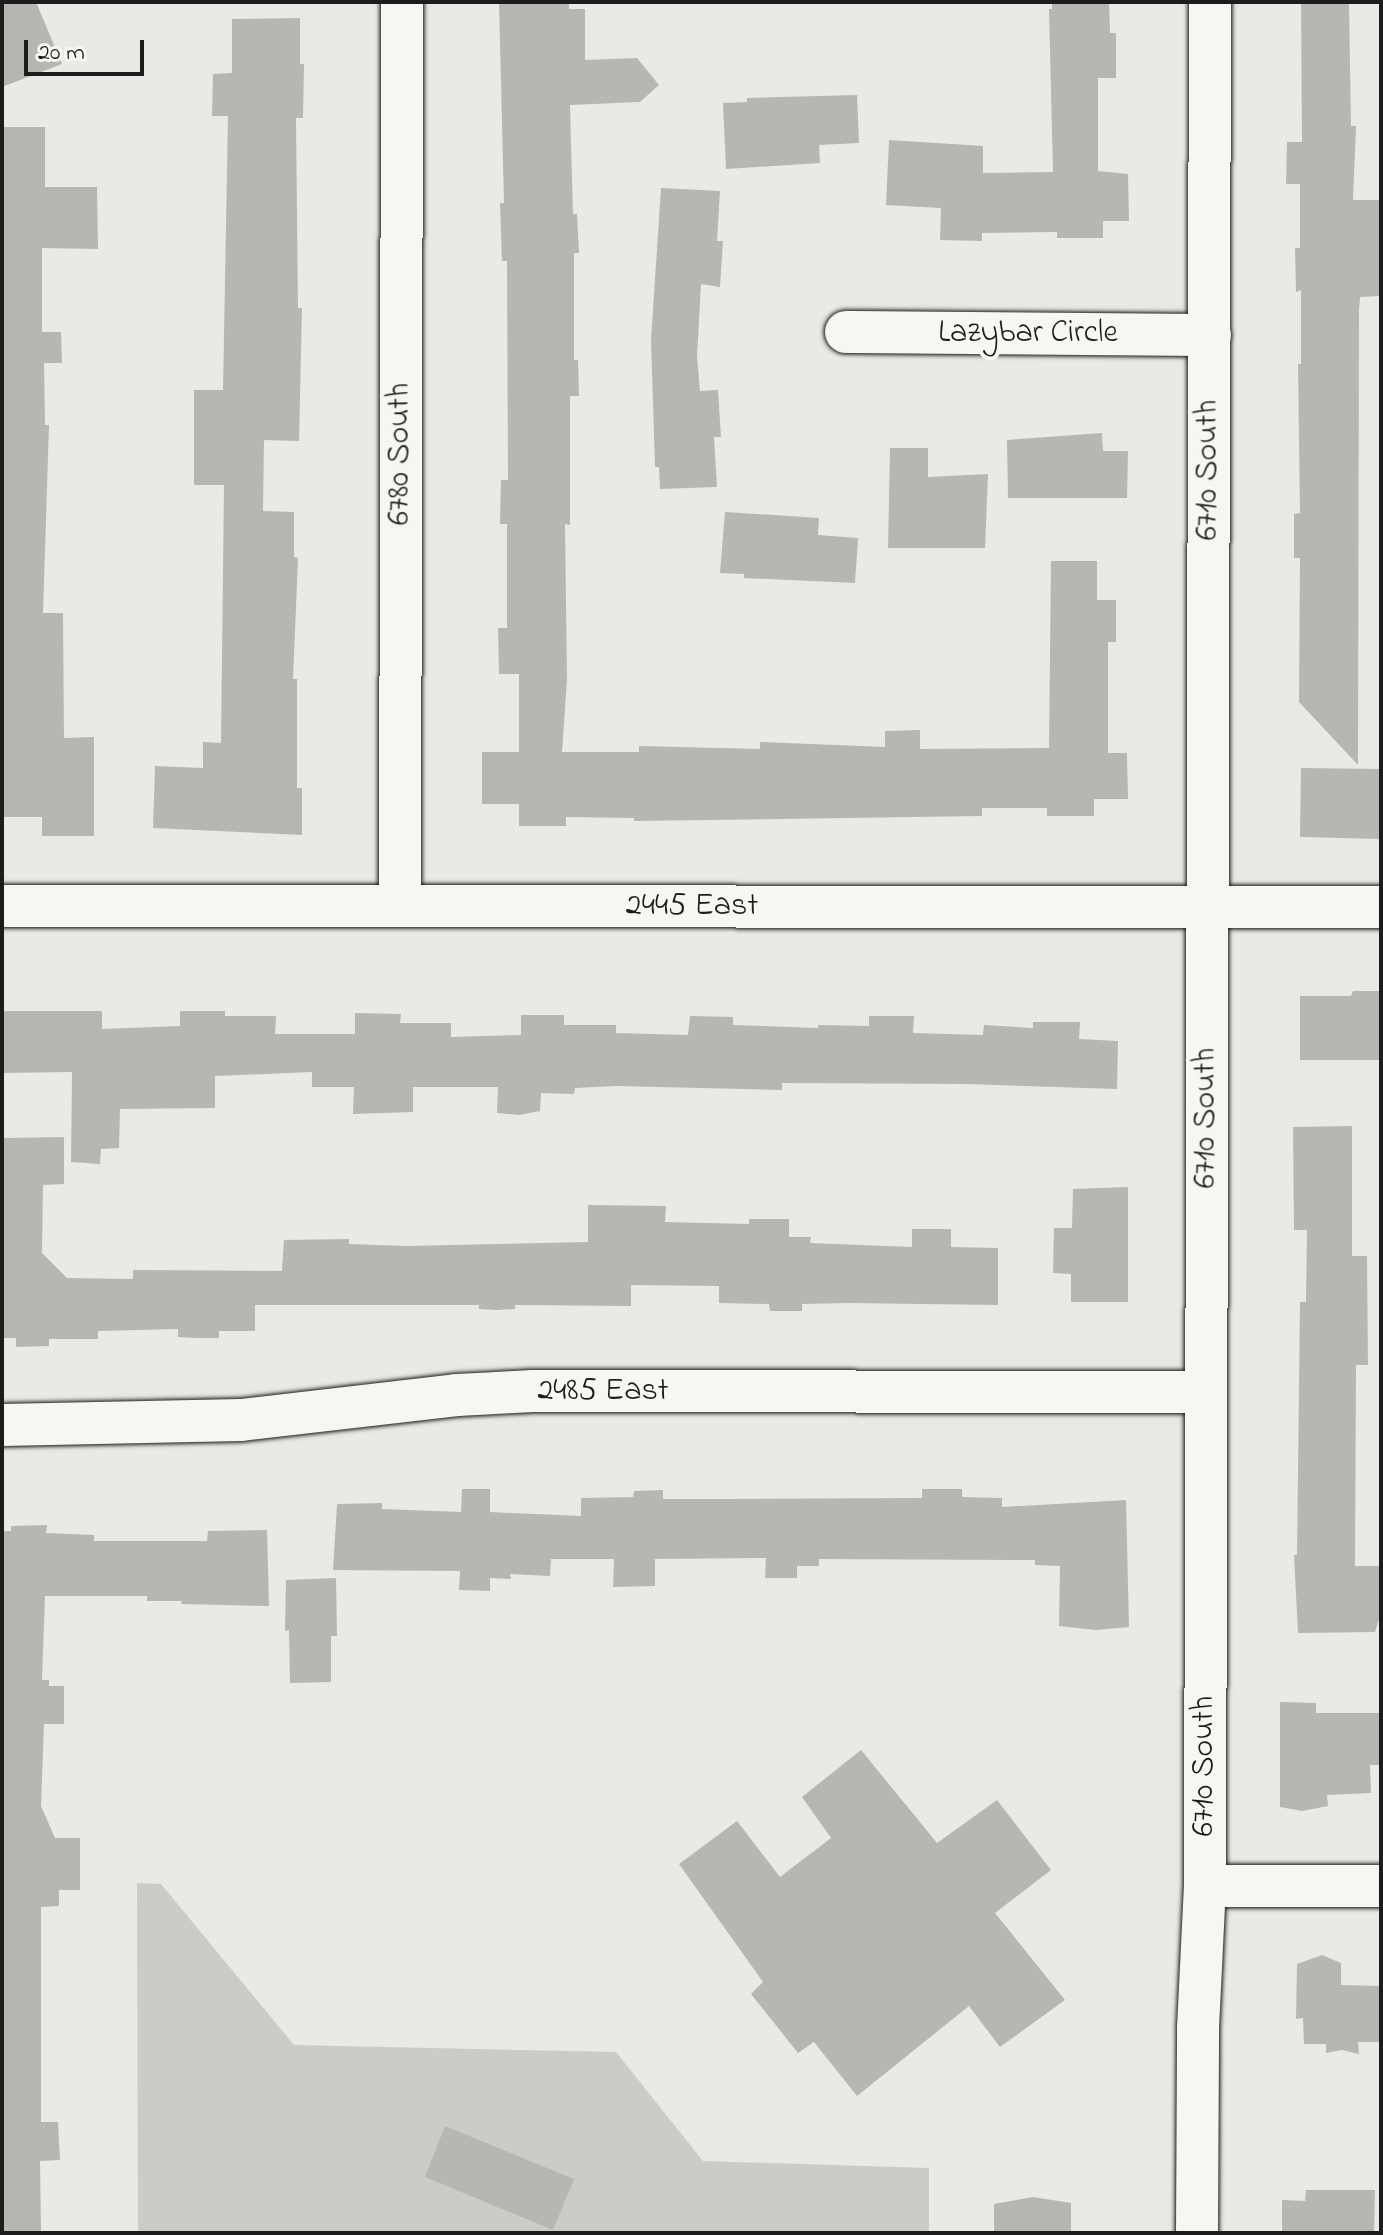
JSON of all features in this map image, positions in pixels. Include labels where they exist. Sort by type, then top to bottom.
[{"type":"street","name":"6780 South","points":[[400,906],[402,2]]},
{"type":"street","name":"6710 South","points":[[1197,2233],[1198,2028],[1205,1886],[1210,2]]},
{"type":"street","name":"Lazybar Circle","points":[[846,332],[1210,335]]},
{"type":"street","name":"2445 East","points":[[2,906],[1381,907]]},
{"type":"street","name":"2485 East","points":[[2,1425],[241,1420],[457,1395],[533,1391],[1206,1392]]},
{"type":"street","points":[[1205,1886],[1381,1886]]},
{"type":"shaded area","points":[[137,1883],[161,1884],[294,2045],[616,2052],[703,2161],[929,2168],[929,2233],[138,2233]]},
{"type":"building","points":[[2,2],[36,2],[62,64],[2,87]]},
{"type":"building","points":[[499,2],[569,2],[569,9],[585,9],[585,60],[637,58],[659,85],[640,102],[570,105],[573,214],[577,214],[579,253],[574,253],[574,360],[578,360],[579,396],[570,396],[570,525],[565,524],[567,679],[562,752],[639,752],[639,746],[760,749],[760,742],[885,747],[885,731],[920,730],[920,749],[1049,748],[1051,561],[1097,561],[1097,600],[1116,600],[1116,642],[1108,642],[1108,753],[1127,753],[1128,799],[1094,799],[1094,816],[1047,816],[1047,808],[982,808],[982,816],[634,821],[634,818],[566,817],[566,826],[519,826],[519,804],[482,804],[482,752],[519,752],[519,674],[499,674],[498,628],[507,628],[507,524],[500,524],[501,480],[508,480],[507,261],[502,261],[500,203],[504,203]]},
{"type":"building","points":[[1052,2],[1109,2],[1110,33],[1116,33],[1116,78],[1098,78],[1098,171],[1128,174],[1129,221],[1103,221],[1103,238],[1057,238],[1057,232],[982,233],[982,241],[940,240],[941,208],[886,205],[889,140],[983,146],[983,173],[1053,172],[1049,9],[1052,9]]},
{"type":"building","points":[[1301,2],[1349,2],[1351,126],[1356,126],[1353,200],[1381,200],[1381,296],[1360,297],[1359,311],[1358,765],[1299,702],[1300,558],[1294,558],[1294,514],[1300,513],[1298,364],[1301,364],[1301,290],[1296,292],[1295,248],[1300,248],[1300,184],[1286,184],[1287,142],[1302,142]]},
{"type":"building","points":[[300,18],[300,64],[304,64],[303,118],[296,118],[298,308],[302,308],[299,441],[264,440],[263,511],[294,512],[294,557],[298,558],[293,679],[297,679],[297,788],[302,788],[302,835],[153,828],[155,766],[203,768],[203,742],[221,743],[224,485],[194,485],[194,390],[223,390],[228,116],[212,116],[213,74],[232,73],[232,19]]},
{"type":"building","points":[[857,95],[859,143],[819,145],[820,163],[726,169],[723,103],[747,102],[747,98]]},
{"type":"building","points":[[2,127],[45,127],[45,187],[97,187],[98,249],[42,248],[42,332],[61,332],[62,363],[44,363],[45,425],[49,425],[43,613],[63,613],[64,738],[94,737],[94,836],[42,836],[42,817],[2,817]]},
{"type":"building","points":[[661,188],[720,191],[717,241],[723,241],[720,287],[701,284],[697,356],[700,391],[718,390],[721,437],[714,437],[717,487],[660,489],[659,467],[655,467],[651,340]]},
{"type":"building","points":[[1102,433],[1103,451],[1128,451],[1127,498],[1008,498],[1007,440]]},
{"type":"building","points":[[890,448],[928,448],[928,477],[988,474],[985,548],[888,548]]},
{"type":"building","points":[[725,512],[819,518],[818,535],[858,538],[855,583],[744,578],[744,574],[720,573]]},
{"type":"building","points":[[1301,768],[1381,769],[1381,839],[1300,837]]},
{"type":"building","points":[[1353,991],[1381,991],[1381,1060],[1300,1060],[1300,996],[1351,996]]},
{"type":"building","points":[[2,1011],[102,1011],[102,1029],[180,1026],[180,1011],[225,1011],[225,1016],[276,1016],[275,1034],[355,1034],[355,1013],[401,1014],[400,1023],[451,1023],[451,1037],[521,1035],[521,1015],[564,1015],[564,1025],[616,1025],[616,1033],[688,1035],[690,1016],[733,1017],[733,1025],[818,1028],[818,1025],[869,1026],[869,1016],[914,1016],[913,1033],[983,1035],[984,1025],[1033,1028],[1033,1022],[1080,1022],[1079,1039],[1118,1041],[1117,1089],[967,1084],[782,1083],[782,1090],[616,1086],[575,1088],[574,1094],[541,1093],[540,1111],[519,1115],[497,1113],[498,1087],[413,1087],[413,1112],[353,1114],[354,1087],[312,1087],[312,1072],[215,1076],[215,1108],[120,1109],[119,1148],[101,1149],[100,1164],[71,1162],[72,1072],[2,1073]]},
{"type":"building","points":[[1352,1126],[1352,1256],[1367,1256],[1368,1365],[1356,1365],[1355,1566],[1379,1566],[1380,1616],[1375,1632],[1298,1633],[1294,1555],[1297,1555],[1300,1302],[1306,1302],[1307,1230],[1294,1230],[1293,1127]]},
{"type":"building","points":[[64,1137],[64,1184],[43,1185],[42,1253],[67,1278],[133,1279],[133,1270],[282,1271],[284,1240],[349,1239],[349,1244],[407,1246],[588,1242],[588,1205],[666,1206],[665,1222],[749,1224],[749,1219],[789,1219],[789,1237],[811,1237],[810,1243],[912,1247],[912,1229],[951,1229],[951,1247],[998,1248],[998,1305],[802,1304],[802,1311],[770,1311],[769,1304],[719,1303],[719,1286],[631,1285],[631,1306],[515,1305],[515,1309],[497,1310],[479,1309],[479,1305],[255,1305],[255,1331],[219,1331],[219,1338],[178,1337],[178,1329],[98,1331],[98,1339],[49,1339],[49,1346],[16,1347],[16,1338],[2,1338],[2,1138]]},
{"type":"building","points":[[1128,1187],[1128,1302],[1071,1302],[1071,1274],[1053,1273],[1054,1228],[1072,1228],[1073,1189]]},
{"type":"building","points":[[462,1489],[490,1489],[490,1512],[581,1516],[581,1498],[633,1497],[634,1491],[663,1490],[663,1499],[731,1499],[922,1498],[922,1489],[962,1489],[962,1497],[1002,1498],[1002,1507],[1126,1500],[1129,1627],[1096,1630],[1059,1626],[1060,1566],[1035,1565],[1035,1560],[819,1559],[819,1566],[797,1566],[797,1578],[765,1578],[766,1558],[655,1559],[655,1586],[613,1587],[614,1559],[551,1559],[550,1576],[510,1574],[511,1579],[490,1578],[490,1591],[459,1590],[460,1571],[333,1570],[337,1504],[382,1503],[382,1509],[461,1512]]},
{"type":"building","points":[[47,1525],[46,1533],[94,1535],[94,1541],[207,1541],[208,1531],[267,1530],[269,1606],[181,1604],[182,1601],[147,1601],[147,1596],[45,1596],[42,1680],[49,1680],[49,1686],[64,1686],[64,1724],[44,1724],[41,1806],[55,1838],[80,1838],[80,1890],[59,1890],[59,1906],[41,1907],[41,2122],[58,2122],[60,2160],[40,2161],[41,2233],[2,2233],[2,1531],[11,1531],[11,1526]]},
{"type":"building","points":[[336,1578],[337,1636],[331,1636],[331,1682],[290,1683],[289,1630],[285,1631],[286,1580]]},
{"type":"building","points":[[1280,1702],[1316,1703],[1316,1713],[1381,1713],[1381,1765],[1370,1765],[1371,1793],[1327,1795],[1328,1806],[1302,1811],[1280,1807]]},
{"type":"building","points":[[861,1750],[937,1843],[997,1800],[1051,1870],[995,1913],[1065,2000],[1000,2047],[969,2006],[857,2096],[814,2042],[798,2053],[751,1994],[763,1982],[679,1864],[737,1821],[780,1877],[831,1838],[802,1797]]},
{"type":"building","points":[[1322,1955],[1341,1963],[1341,1985],[1381,1986],[1381,2042],[1358,2042],[1359,2054],[1342,2050],[1326,2053],[1326,2044],[1304,2044],[1303,2018],[1296,2019],[1297,1964]]},
{"type":"building","points":[[445,2126],[574,2179],[553,2230],[425,2177]]},
{"type":"building","points":[[1306,2190],[1375,2190],[1374,2233],[1282,2233],[1282,2200],[1305,2201]]},
{"type":"building","points":[[1033,2197],[1071,2203],[1071,2233],[994,2233],[994,2204]]}]
